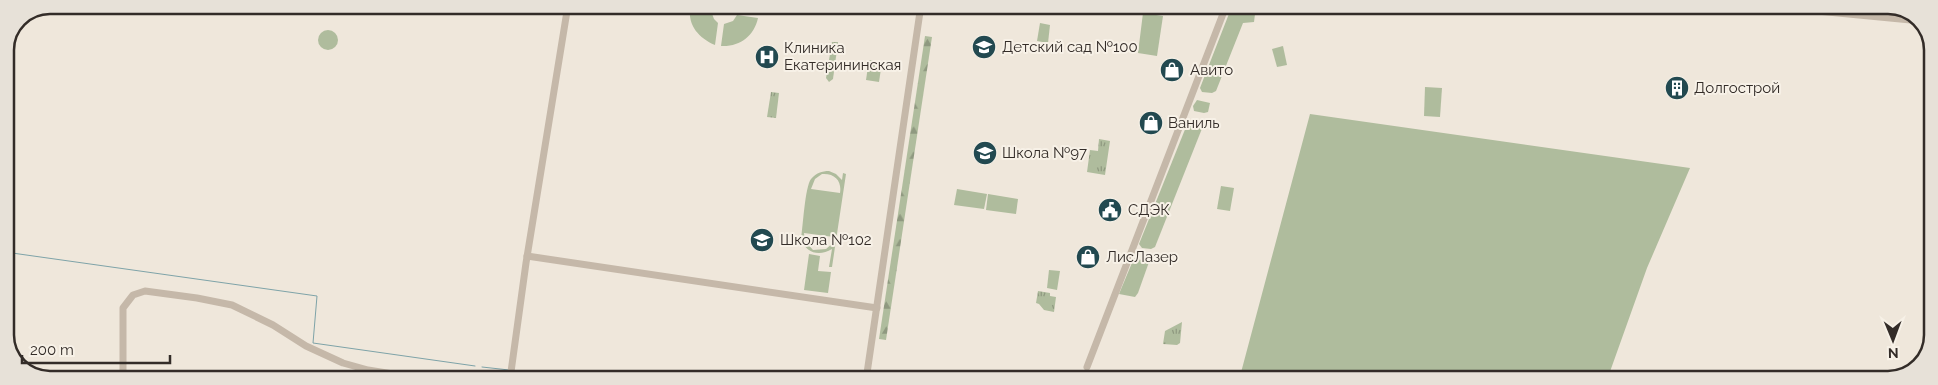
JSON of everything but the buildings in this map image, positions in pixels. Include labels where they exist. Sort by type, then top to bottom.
[{"type":"street","points":[[511,371],[527,256],[567,14]]},
{"type":"street","points":[[867,371],[920,14]]},
{"type":"street","points":[[1087,367],[1223,14]]},
{"type":"street","points":[[1849,14],[1907,20]]},
{"type":"street","points":[[527,256],[877,308]]},
{"type":"street","points":[[123,371],[123,308],[133,295],[145,291],[232,305],[273,326],[306,346],[343,363],[374,371]]},
{"type":"green space","points":[[690,14],[712,14],[718,23],[715,45],[704,39],[696,31]]},
{"type":"green space","points":[[1143,14],[1163,16],[1157,56],[1138,53]]},
{"type":"green space","points":[[1229,14],[1255,14],[1254,22],[1243,23],[1216,91],[1212,93],[1202,92],[1200,88]]},
{"type":"green space","points":[[737,15],[758,18],[750,35],[745,39],[734,45],[721,46],[724,24],[733,21]]},
{"type":"green space","points":[[1040,23],[1050,25],[1048,43],[1037,41]]},
{"type":"green space","points":[[328,30],[335,33],[338,40],[335,47],[328,50],[321,47],[318,40],[321,33]]},
{"type":"green space","points":[[925,36],[932,37],[886,340],[879,339]]},
{"type":"green space","points":[[832,42],[838,42],[833,79],[829,82],[826,78]]},
{"type":"green space","points":[[1283,46],[1287,65],[1277,67],[1272,49]]},
{"type":"green space","points":[[869,60],[882,62],[879,82],[866,80]]},
{"type":"green space","points":[[1425,87],[1442,88],[1440,117],[1424,116]]},
{"type":"green space","points":[[771,92],[779,93],[776,118],[767,117]]},
{"type":"green space","points":[[1197,100],[1210,103],[1208,112],[1194,111],[1193,106]]},
{"type":"green space","points":[[1310,114],[1690,168],[1647,268],[1610,371],[1241,371]]},
{"type":"green space","points":[[1188,122],[1203,126],[1155,247],[1151,249],[1142,248],[1139,244]]},
{"type":"green space","points":[[1099,139],[1110,141],[1105,175],[1087,172],[1090,150],[1098,151]]},
{"type":"green space","points":[[829,171],[836,174],[842,180],[843,173],[846,174],[832,267],[829,267],[832,249],[822,253],[814,252],[806,248],[801,239],[809,183],[815,175]],"holes":[[[822,174],[834,176],[839,181],[840,193],[811,189],[815,179]],[[804,233],[834,237],[833,243],[826,249],[813,250],[805,241]]]},
{"type":"green space","points":[[1221,186],[1234,188],[1230,211],[1217,209]]},
{"type":"green space","points":[[957,189],[987,194],[984,209],[954,205]]},
{"type":"green space","points":[[988,194],[1018,199],[1016,214],[986,210]]},
{"type":"green space","points":[[809,254],[820,256],[818,271],[831,272],[828,293],[804,290]]},
{"type":"green space","points":[[1134,258],[1149,262],[1135,297],[1119,294]]},
{"type":"green space","points":[[1049,270],[1060,271],[1057,290],[1047,288]]},
{"type":"green space","points":[[1038,291],[1050,293],[1050,296],[1056,297],[1054,312],[1044,310],[1036,303]]},
{"type":"green space","points":[[1182,322],[1180,343],[1177,345],[1163,344],[1165,331]]},
{"type":"waterway","points":[[14,253],[317,296],[313,343],[475,366]]},
{"type":"waterway","points":[[482,367],[509,370]]},
{"type":"place","name":"Детский сад №100","points":[[984,47]]},
{"type":"place","name":"Клиника Екатерининская","points":[[767,57]]},
{"type":"place","name":"Авито","points":[[1172,70]]},
{"type":"place","name":"Долгострой","points":[[1677,88]]},
{"type":"place","name":"Ваниль","points":[[1151,123]]},
{"type":"place","name":"Школа №97","points":[[985,153]]},
{"type":"place","name":"СДЭК","points":[[1110,210]]},
{"type":"place","name":"Школа №102","points":[[762,240]]},
{"type":"place","name":"ЛисЛазер","points":[[1088,257]]}]
